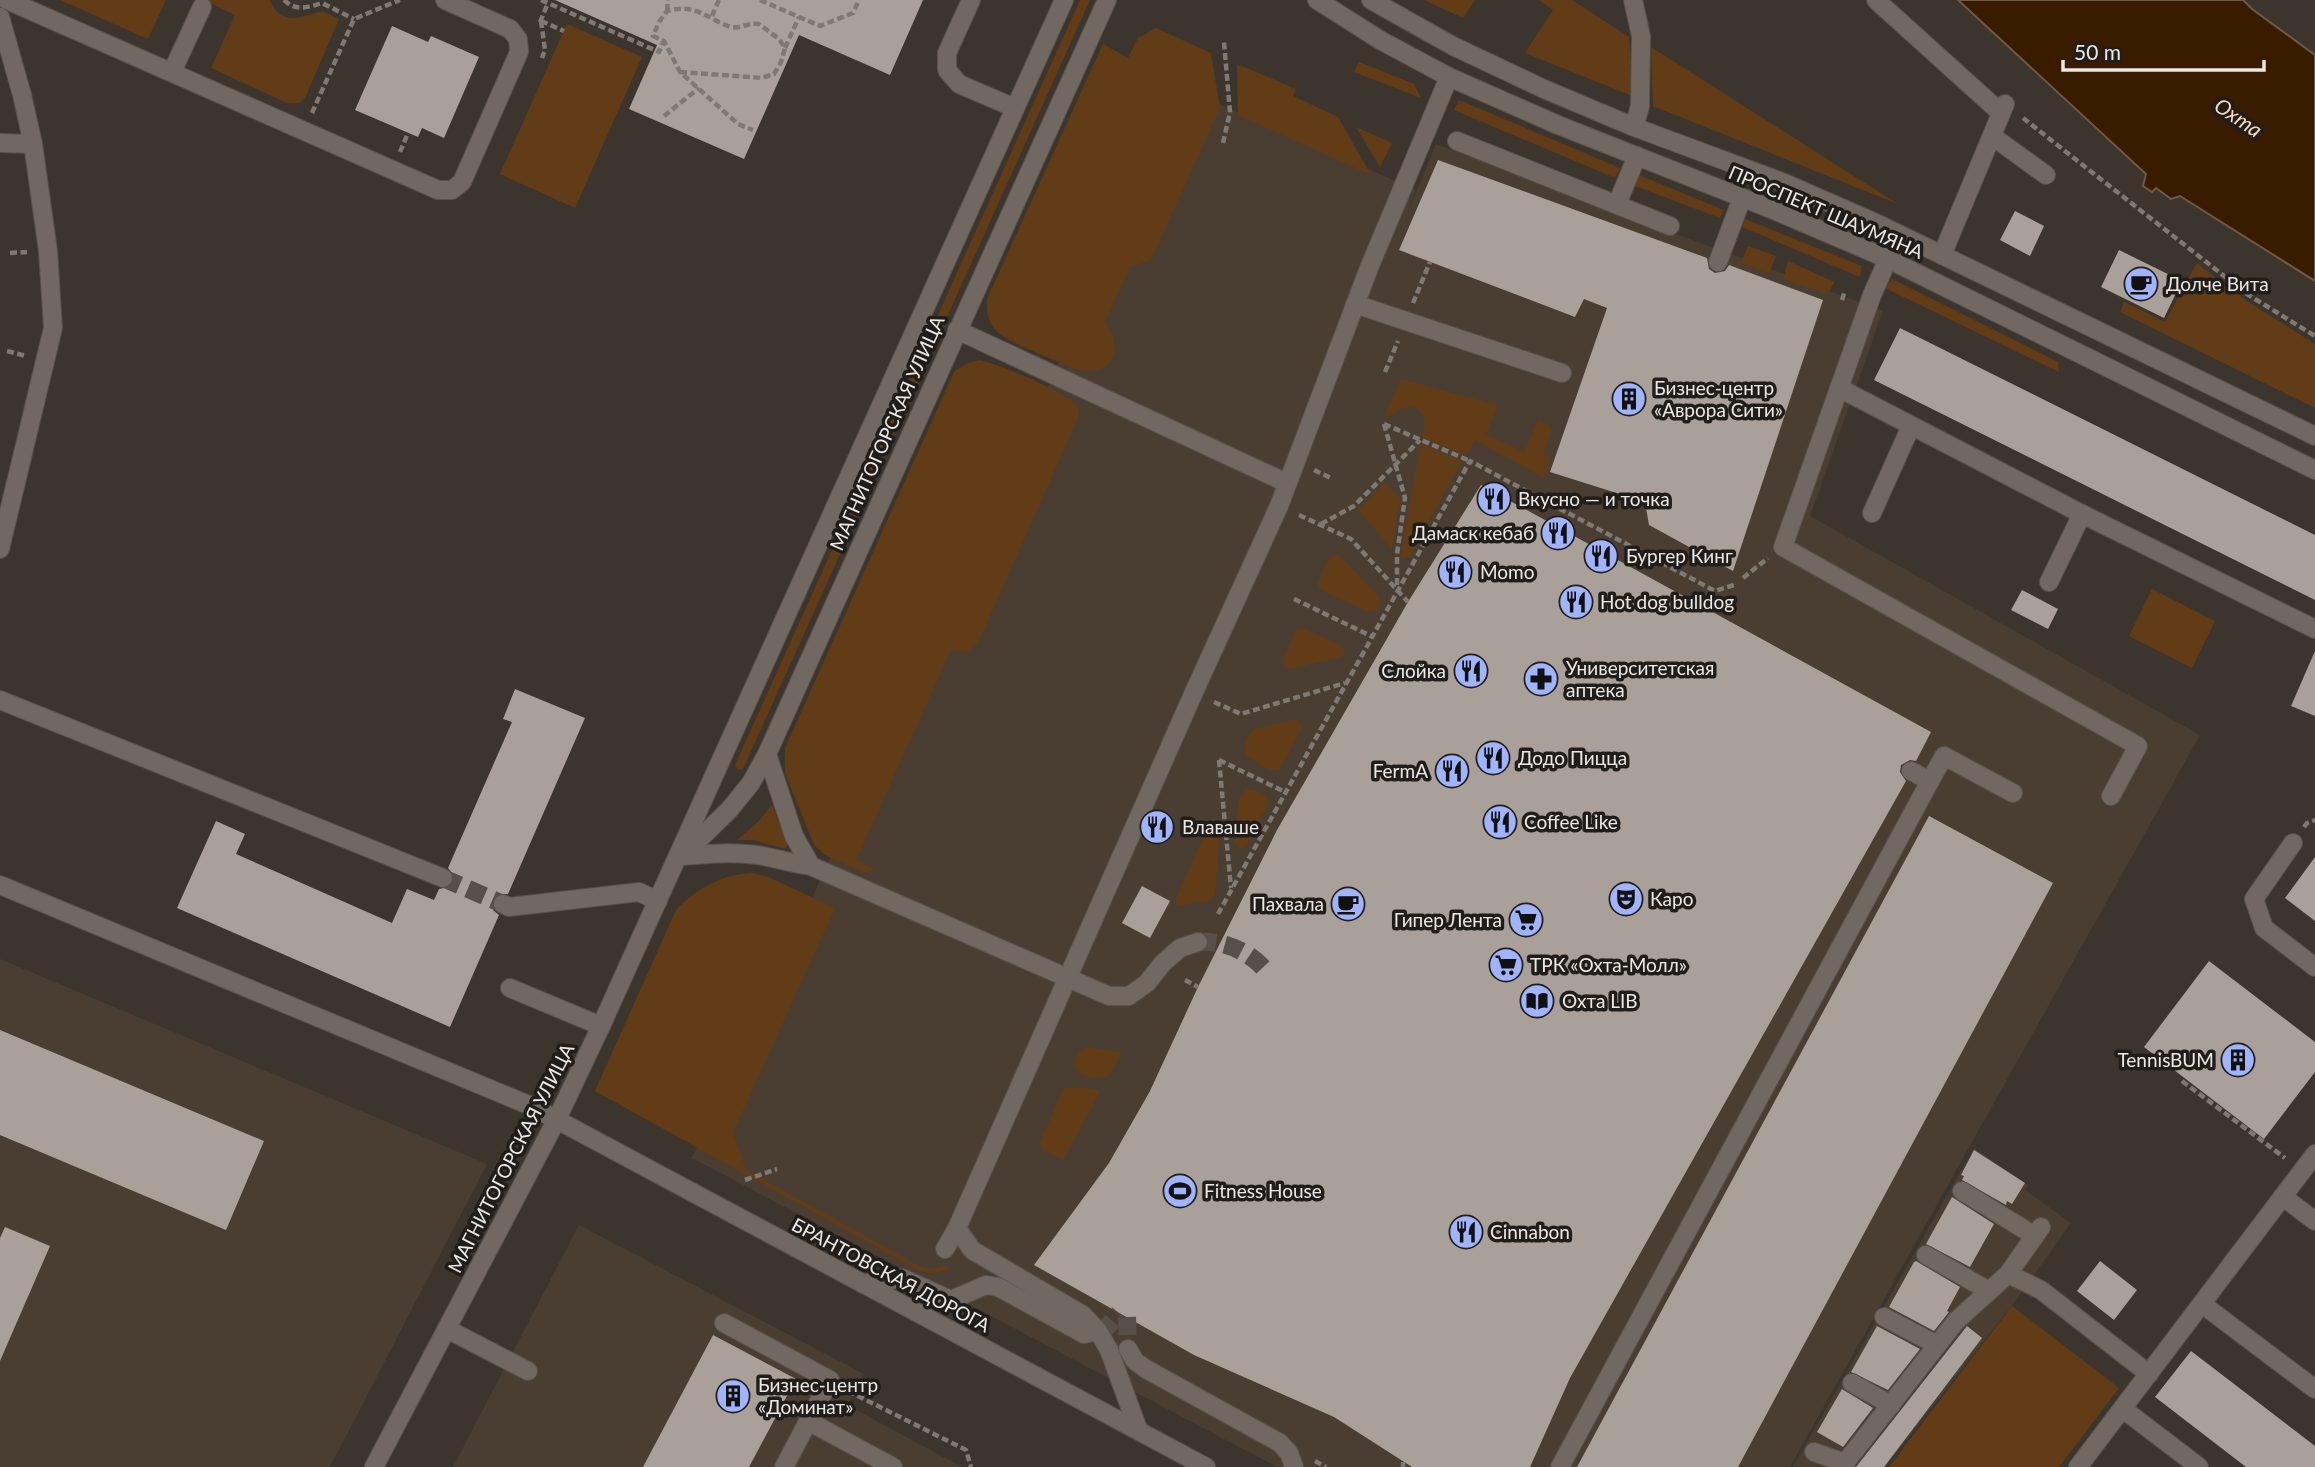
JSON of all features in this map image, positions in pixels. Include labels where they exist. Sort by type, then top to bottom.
[{"type":"street","points":[[7,0],[438,190],[452,190],[462,181],[519,52],[518,38],[510,29],[444,0]]},
{"type":"street","points":[[971,0],[947,54],[947,70],[959,84],[1015,108]]},
{"type":"street","name":"МАГНИТОГОРСКАЯ УЛИЦА","points":[[374,1467],[557,1119],[601,1026],[1064,0]]},
{"type":"street","name":"МАГНИТОГОРСКАЯ УЛИЦА","points":[[678,860],[730,809],[751,783],[767,754],[1107,0]]},
{"type":"street","name":"ПРОСПЕКТ ШАУМЯНА","points":[[1317,0],[1380,40],[1449,77],[1558,125],[1888,259],[2315,470]]},
{"type":"street","name":"ПРОСПЕКТ ШАУМЯНА","points":[[1371,0],[1453,46],[1503,70],[1634,127],[1783,183],[1942,255],[2315,436]]},
{"type":"street","points":[[1633,0],[1641,36],[1640,106],[1634,127]]},
{"type":"street","points":[[1876,0],[2003,108],[1942,255]]},
{"type":"street","points":[[172,72],[202,7]]},
{"type":"street","points":[[0,17],[33,144],[48,251],[54,328],[7,489],[0,549]]},
{"type":"street","points":[[945,1249],[957,1228],[1279,506],[1355,304],[1449,77]]},
{"type":"street","points":[[1992,136],[2046,175]]},
{"type":"street","points":[[1457,141],[1670,226]]},
{"type":"street","points":[[0,143],[33,144]]},
{"type":"street","points":[[1617,204],[1637,156]]},
{"type":"street","points":[[1718,261],[1742,198]]},
{"type":"street","points":[[1888,259],[1872,295],[1783,547],[2138,746],[2111,796]]},
{"type":"street","points":[[1355,304],[1562,373]]},
{"type":"street","points":[[957,330],[1287,483]]},
{"type":"street","points":[[1839,388],[2082,514],[2315,629]]},
{"type":"street","points":[[1872,513],[1911,426]]},
{"type":"street","points":[[2049,582],[2082,514]]},
{"type":"street","points":[[0,700],[443,878]]},
{"type":"street","points":[[767,754],[794,836],[811,866]]},
{"type":"street","points":[[1560,1467],[1944,755],[2013,793]]},
{"type":"street","points":[[1911,771],[1930,781]]},
{"type":"street","points":[[2293,843],[2254,899],[2264,928],[2315,967]]},
{"type":"street","points":[[678,860],[724,853],[764,856],[785,863],[811,866],[1109,996],[1129,996],[1147,983],[1180,948],[1198,942]]},
{"type":"street","name":"БРАНТОВСКАЯ ДОРОГА","points":[[0,885],[531,1106],[1206,1467]]},
{"type":"street","points":[[503,904],[509,906],[639,892],[657,901]]},
{"type":"street","points":[[510,988],[601,1026]]},
{"type":"street","points":[[2078,1467],[2315,1154]]},
{"type":"street","points":[[1814,1452],[1845,1463],[1956,1321],[2008,1274],[2038,1232],[1962,1191]]},
{"type":"street","points":[[2283,1197],[2315,1221]]},
{"type":"street","points":[[957,1228],[972,1250],[1083,1315],[1098,1331],[1109,1350],[1138,1429]]},
{"type":"street","points":[[1926,1255],[1989,1291]]},
{"type":"street","points":[[2008,1274],[2041,1290],[2149,1374]]},
{"type":"street","points":[[863,1284],[902,1278],[951,1300],[986,1285],[998,1287],[1083,1335],[1098,1331]]},
{"type":"street","points":[[2202,1304],[2315,1390]]},
{"type":"street","points":[[1884,1317],[1937,1345]]},
{"type":"street","points":[[724,1323],[830,1380],[784,1467]]},
{"type":"street","points":[[447,1329],[528,1371]]},
{"type":"street","points":[[1128,1349],[1135,1361],[1146,1368],[1280,1443],[1289,1453],[1294,1467]]},
{"type":"street","points":[[1852,1383],[1891,1405]]},
{"type":"street","points":[[2123,1409],[2199,1467]]},
{"type":"street","points":[[808,1421],[893,1467]]},
{"type":"path","points":[[285,0],[290,6],[303,9],[322,3],[354,19]]},
{"type":"path","points":[[304,131],[354,19],[400,0]]},
{"type":"path","points":[[541,0],[659,52],[664,41]]},
{"type":"path","points":[[668,0],[667,11],[653,36],[664,41],[680,72],[738,124],[753,130]]},
{"type":"path","points":[[712,16],[719,0]]},
{"type":"path","points":[[763,1],[820,26],[853,13],[859,0]]},
{"type":"path","points":[[667,11],[677,8],[694,10],[737,27],[759,24],[779,39],[785,48]]},
{"type":"path","points":[[680,72],[762,78],[774,74],[799,17]]},
{"type":"path","points":[[541,21],[564,31]]},
{"type":"path","points":[[1223,143],[1230,112],[1224,42]]},
{"type":"path","points":[[664,116],[699,88]]},
{"type":"path","points":[[2003,108],[2247,294],[2315,336]]},
{"type":"path","points":[[1842,300],[1845,290]]},
{"type":"path","points":[[1397,590],[1397,554],[1405,498],[1384,424],[1470,461],[1715,592],[1737,584]]},
{"type":"path","points":[[1320,525],[1354,506],[1420,440]]},
{"type":"path","points":[[1219,914],[1470,461]]},
{"type":"path","points":[[1311,469],[1332,478]]},
{"type":"path","points":[[1292,512],[1351,539],[1408,602]]},
{"type":"path","points":[[1744,578],[1783,547]]},
{"type":"path","points":[[1294,599],[1371,636]]},
{"type":"path","points":[[1208,699],[1241,714],[1346,683]]},
{"type":"path","points":[[1232,890],[1219,760],[1286,792]]},
{"type":"path","points":[[1185,980],[1198,987]]},
{"type":"path","points":[[2182,1081],[2303,1171]]},
{"type":"path","points":[[745,1180],[777,1169]]},
{"type":"path","points":[[830,1380],[856,1396],[874,1402],[966,1450],[971,1467]]},
{"type":"shaded area","points":[[60,0],[166,0],[148,39]]},
{"type":"shaded area","points":[[204,0],[270,0],[279,14],[285,17],[307,16],[322,11],[339,19],[305,98],[299,103],[287,103],[211,68],[235,15]]},
{"type":"shaded area","points":[[1080,0],[1090,0],[743,769],[738,770],[735,765]]},
{"type":"shaded area","points":[[1424,0],[1475,0],[1463,18]]},
{"type":"shaded area","points":[[1539,0],[1572,0],[1629,37],[1633,90],[1630,95],[1525,53],[1553,10]]},
{"type":"shaded area","points":[[567,24],[642,57],[575,208],[500,174]]},
{"type":"shaded area","points":[[1156,28],[1211,53],[1220,108],[1151,260],[1130,267],[1105,322],[1114,339],[1110,363],[1093,371],[1078,370],[998,333],[990,320],[987,299],[1103,44],[1128,58],[1138,38]]},
{"type":"shaded area","points":[[1651,47],[1898,204],[1653,106]]},
{"type":"shaded area","points":[[1359,62],[1414,84],[1421,98],[1354,72]]},
{"type":"shaded area","points":[[1237,64],[1296,89],[1293,96],[1338,117],[1371,175],[1238,115]]},
{"type":"shaded area","points":[[1185,89],[1416,190],[1407,214],[1436,144],[1883,311],[1810,516],[2200,735],[1790,1467],[1277,1467],[692,1158]]},
{"type":"shaded area","points":[[1459,100],[1620,168],[1615,178],[1454,110]]},
{"type":"shaded area","points":[[1356,127],[1392,143],[1380,167]]},
{"type":"shaded area","points":[[1639,175],[1724,210],[1720,218],[1635,186]]},
{"type":"shaded area","points":[[1745,219],[1862,266],[1860,277],[1742,227]]},
{"type":"shaded area","points":[[1748,246],[1776,256],[1769,274],[1741,263]]},
{"type":"shaded area","points":[[1788,261],[1834,282],[1828,294],[1783,279]]},
{"type":"shaded area","points":[[2197,263],[2244,299],[2315,344],[2315,408],[2120,312],[2124,302],[2165,322]]},
{"type":"shaded area","points":[[1892,279],[2058,362],[2059,372],[1885,288]]},
{"type":"shaded area","points":[[979,360],[1059,393],[1078,407],[1079,416],[978,643],[967,652],[951,650],[856,860],[875,869],[865,873],[825,855],[814,845],[785,773],[785,748],[954,372]]},
{"type":"shaded area","points":[[1401,379],[1498,405],[1486,434],[1524,452],[1538,421],[1548,424],[1551,430],[1543,454],[1551,458],[1545,478],[1475,440],[1466,456],[1422,437],[1425,420],[1422,413],[1413,408],[1402,408],[1390,417],[1385,415]]},
{"type":"shaded area","points":[[1421,444],[1462,461],[1411,554],[1400,558]]},
{"type":"shaded area","points":[[1385,483],[1400,498],[1392,549],[1358,510]]},
{"type":"shaded area","points":[[1338,554],[1379,597],[1381,602],[1377,611],[1368,612],[1319,589],[1318,582],[1329,558]]},
{"type":"shaded area","points":[[2152,589],[2215,621],[2192,668],[2129,636]]},
{"type":"shaded area","points":[[1301,628],[1339,644],[1344,651],[1341,657],[1290,669],[1283,662],[1284,658],[1295,631]]},
{"type":"shaded area","points":[[1296,719],[1301,723],[1302,729],[1279,770],[1270,770],[1245,755],[1246,741],[1255,729]]},
{"type":"shaded area","points":[[1247,790],[1261,793],[1269,803],[1246,846],[1240,849],[1235,844],[1239,798]]},
{"type":"shaded area","points":[[772,805],[787,844],[786,849],[753,840],[737,840],[758,822]]},
{"type":"shaded area","points":[[1216,821],[1220,826],[1215,895],[1208,900],[1177,906],[1175,901],[1210,822]]},
{"type":"shaded area","points":[[752,873],[768,877],[835,908],[733,1133],[746,1170],[921,1267],[951,1268],[936,1273],[920,1271],[595,1091],[676,910],[692,895],[710,884]]},
{"type":"shaded area","points":[[0,959],[487,1164],[330,1467],[0,1467]]},
{"type":"shaded area","points":[[1086,1047],[1122,1052],[1107,1078],[1079,1073],[1077,1056]]},
{"type":"shaded area","points":[[1072,1087],[1101,1090],[1063,1160],[1043,1150],[1040,1142],[1062,1092]]},
{"type":"shaded area","points":[[1974,1148],[2028,1185],[2025,1190],[2071,1223],[2013,1304],[1885,1467],[1793,1467]]},
{"type":"shaded area","points":[[579,1225],[864,1374],[847,1405],[962,1467],[453,1467]]},
{"type":"shaded area","points":[[2012,1306],[2119,1388],[2059,1467],[1889,1467]]},
{"type":"water","name":"Охта","points":[[1958,0],[2243,0],[2315,55],[2315,281],[2180,196],[2171,199],[2156,188],[2152,192],[2143,186],[2146,174]]},
{"type":"building","points":[[555,0],[923,0],[890,75],[799,35],[744,159],[629,109],[657,45]]},
{"type":"building","points":[[392,26],[428,42],[431,36],[479,57],[444,138],[422,128],[418,137],[355,110]]},
{"type":"building","name":"Бизнес-центр «Аврора Сити»","points":[[1438,160],[1707,258],[1709,269],[1715,273],[1725,271],[1729,265],[1823,300],[1733,571],[1649,525],[1645,502],[1550,472],[1607,308],[1584,299],[1575,317],[1399,250]]},
{"type":"building","points":[[2015,211],[2044,226],[2030,256],[2000,240]]},
{"type":"building","name":"Долче Вита","points":[[2119,250],[2182,281],[2164,318],[2101,287]]},
{"type":"building","points":[[1900,328],[2315,535],[2315,600],[1874,380]]},
{"type":"building","name":"ТРК «Охта-Молл»","points":[[1481,485],[1931,732],[1916,761],[1910,760],[1901,765],[1900,772],[1906,781],[1570,1378],[1530,1467],[1412,1467],[1334,1417],[1194,1355],[1034,1265],[1109,1163],[1150,1091],[1198,987],[1277,830],[1408,602]]},
{"type":"building","points":[[2022,590],[2058,609],[2048,629],[2011,610]]},
{"type":"building","points":[[2315,651],[2315,716],[2291,706]]},
{"type":"building","points":[[515,689],[585,718],[508,894],[497,894],[493,900],[493,910],[499,915],[450,1027],[177,908],[216,821],[245,834],[236,854],[392,923],[407,889],[434,900],[439,889],[449,887],[454,882],[454,876],[448,868],[512,722],[503,719]]},
{"type":"building","points":[[1929,816],[2053,883],[1738,1467],[1577,1467]]},
{"type":"building","points":[[2315,857],[2315,921],[2285,898]]},
{"type":"building","points":[[1142,886],[1170,901],[1150,938],[1122,923]]},
{"type":"building","name":"TennisBUM","points":[[2209,961],[2315,1042],[2315,1072],[2264,1139],[2144,1047]]},
{"type":"building","points":[[0,1030],[264,1141],[226,1230],[0,1135]]},
{"type":"building","points":[[1974,1150],[2025,1183],[2012,1204],[2007,1201],[2006,1205],[1962,1180],[1964,1176],[1961,1175]]},
{"type":"building","points":[[1952,1197],[1994,1224],[1970,1267],[1926,1244]]},
{"type":"building","points":[[5,1227],[50,1246],[0,1361],[0,1238]]},
{"type":"building","points":[[1916,1261],[1960,1287],[1947,1311],[1949,1312],[1934,1331],[1889,1307]]},
{"type":"building","points":[[2100,1261],[2137,1290],[2114,1320],[2077,1291]]},
{"type":"building","points":[[1877,1326],[1920,1349],[1888,1390],[1851,1372]]},
{"type":"building","points":[[1967,1326],[1982,1338],[1884,1467],[1856,1467]]},
{"type":"building","name":"Бизнес-центр «Доминат»","points":[[713,1335],[796,1379],[749,1467],[643,1467]]},
{"type":"building","points":[[2191,1351],[2315,1446],[2315,1467],[2246,1467],[2155,1397]]},
{"type":"building","points":[[1842,1389],[1873,1408],[1843,1447],[1817,1432]]},
{"type":"tunnel","points":[[443,878],[503,904]]},
{"type":"tunnel","points":[[1198,942],[1227,945],[1245,953],[1267,972]]},
{"type":"tunnel","points":[[1098,1331],[1107,1327],[1119,1313]]},
{"type":"tunnel","points":[[1127,1317],[1128,1349]]},
{"type":"place","name":"Долче Вита","points":[[2141,284]]},
{"type":"place","name":"Бизнес-центр «Аврора Сити»","points":[[1629,399]]},
{"type":"place","name":"Вкусно — и точка","points":[[1494,499]]},
{"type":"place","name":"Дамаск кебаб","points":[[1558,533]]},
{"type":"place","name":"Бургер Кинг","points":[[1601,556]]},
{"type":"place","name":"Momo","points":[[1455,572]]},
{"type":"place","name":"Hot dog bulldog","points":[[1576,602]]},
{"type":"place","name":"Слойка","points":[[1471,671]]},
{"type":"place","name":"Университетская аптека","points":[[1541,679]]},
{"type":"place","name":"Додо Пицца","points":[[1493,758]]},
{"type":"place","name":"FermA","points":[[1452,771]]},
{"type":"place","name":"Coffee Like","points":[[1500,822]]},
{"type":"place","name":"Влаваше","points":[[1157,827]]},
{"type":"place","name":"Каро","points":[[1626,899]]},
{"type":"place","name":"Пахвала","points":[[1348,904]]},
{"type":"place","name":"Гипер Лента","points":[[1526,920]]},
{"type":"place","name":"ТРК «Охта-Молл»","points":[[1506,965]]},
{"type":"place","name":"Охта LIB","points":[[1537,1001]]},
{"type":"place","name":"TennisBUM","points":[[2238,1060]]},
{"type":"place","name":"Fitness House","points":[[1180,1191]]},
{"type":"place","name":"Cinnabon","points":[[1466,1232]]},
{"type":"place","name":"Бизнес-центр «Доминат»","points":[[733,1396]]}]
